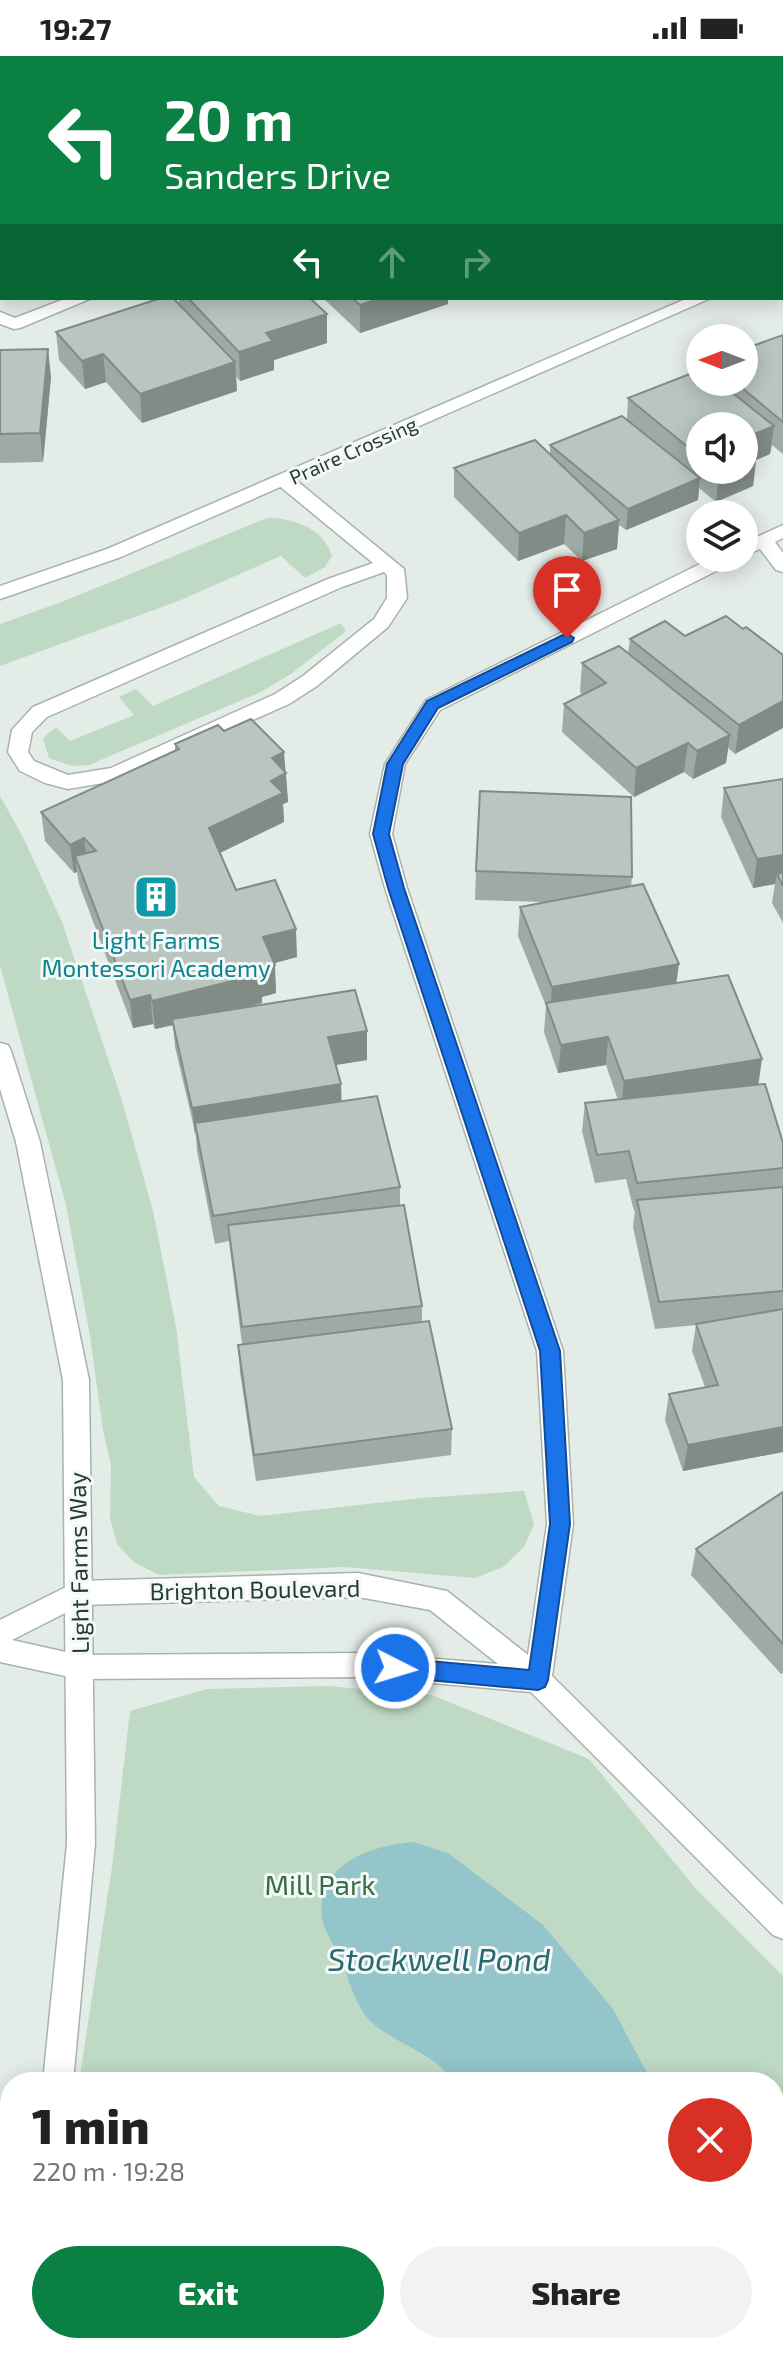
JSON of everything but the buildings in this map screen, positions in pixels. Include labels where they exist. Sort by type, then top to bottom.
[{"type":"street","points":[[7,320],[76,300]]},
{"type":"street","name":"Praire Crossing","points":[[0,593],[114,553],[697,300]]},
{"type":"street","points":[[284,480],[397,573],[397,598],[381,623],[357,646],[282,699],[137,765],[96,779],[68,782],[45,776],[27,766],[18,752],[22,730],[40,712],[335,583],[385,565]]},
{"type":"street","points":[[758,543],[783,531]]},
{"type":"street","points":[[763,540],[783,566]]},
{"type":"street","points":[[0,1650],[79,1667],[366,1665],[538,1680],[560,1524],[550,1351],[396,888],[381,834],[395,764],[433,705],[699,572]]},
{"type":"street","name":"Light Farms Way","points":[[0,1051],[28,1142],[76,1380],[81,1844],[59,2072]]},
{"type":"street","name":"Brighton Boulevard","points":[[0,1633],[78,1593],[358,1585],[437,1599],[538,1680],[783,1925]]},
{"type":"green space","points":[[267,518],[287,520],[315,532],[328,546],[332,556],[325,567],[305,578],[281,556],[176,602],[0,666],[0,624]]},
{"type":"green space","points":[[341,623],[346,631],[291,674],[261,692],[89,765],[72,766],[49,758],[43,738],[56,727],[70,741],[134,715],[119,697],[136,689],[153,706]]},
{"type":"green space","points":[[0,796],[23,837],[62,922],[121,1097],[153,1211],[176,1327],[194,1477],[219,1506],[260,1516],[421,1498],[524,1491],[534,1524],[524,1547],[503,1567],[475,1578],[344,1567],[159,1575],[135,1563],[117,1544],[110,1518],[111,1465],[66,1205],[0,966]]},
{"type":"green space","name":"Mill Park","points":[[327,1686],[432,1695],[589,1759],[698,1891],[783,1976],[783,2072],[81,2072],[112,1867],[130,1711],[207,1689]]},
{"type":"water","name":"Stockwell Pond","points":[[413,1842],[448,1853],[543,1925],[613,2009],[647,2072],[446,2072],[369,2020],[325,1930],[322,1899],[337,1871],[349,1861],[396,1844]]},
{"type":"place","name":"Light Farms Montessori Academy","points":[[156,897]]},
{"type":"route","points":[[395,1668],[538,1680],[560,1524],[550,1351],[396,888],[381,834],[395,764],[433,705],[567,638]]}]
